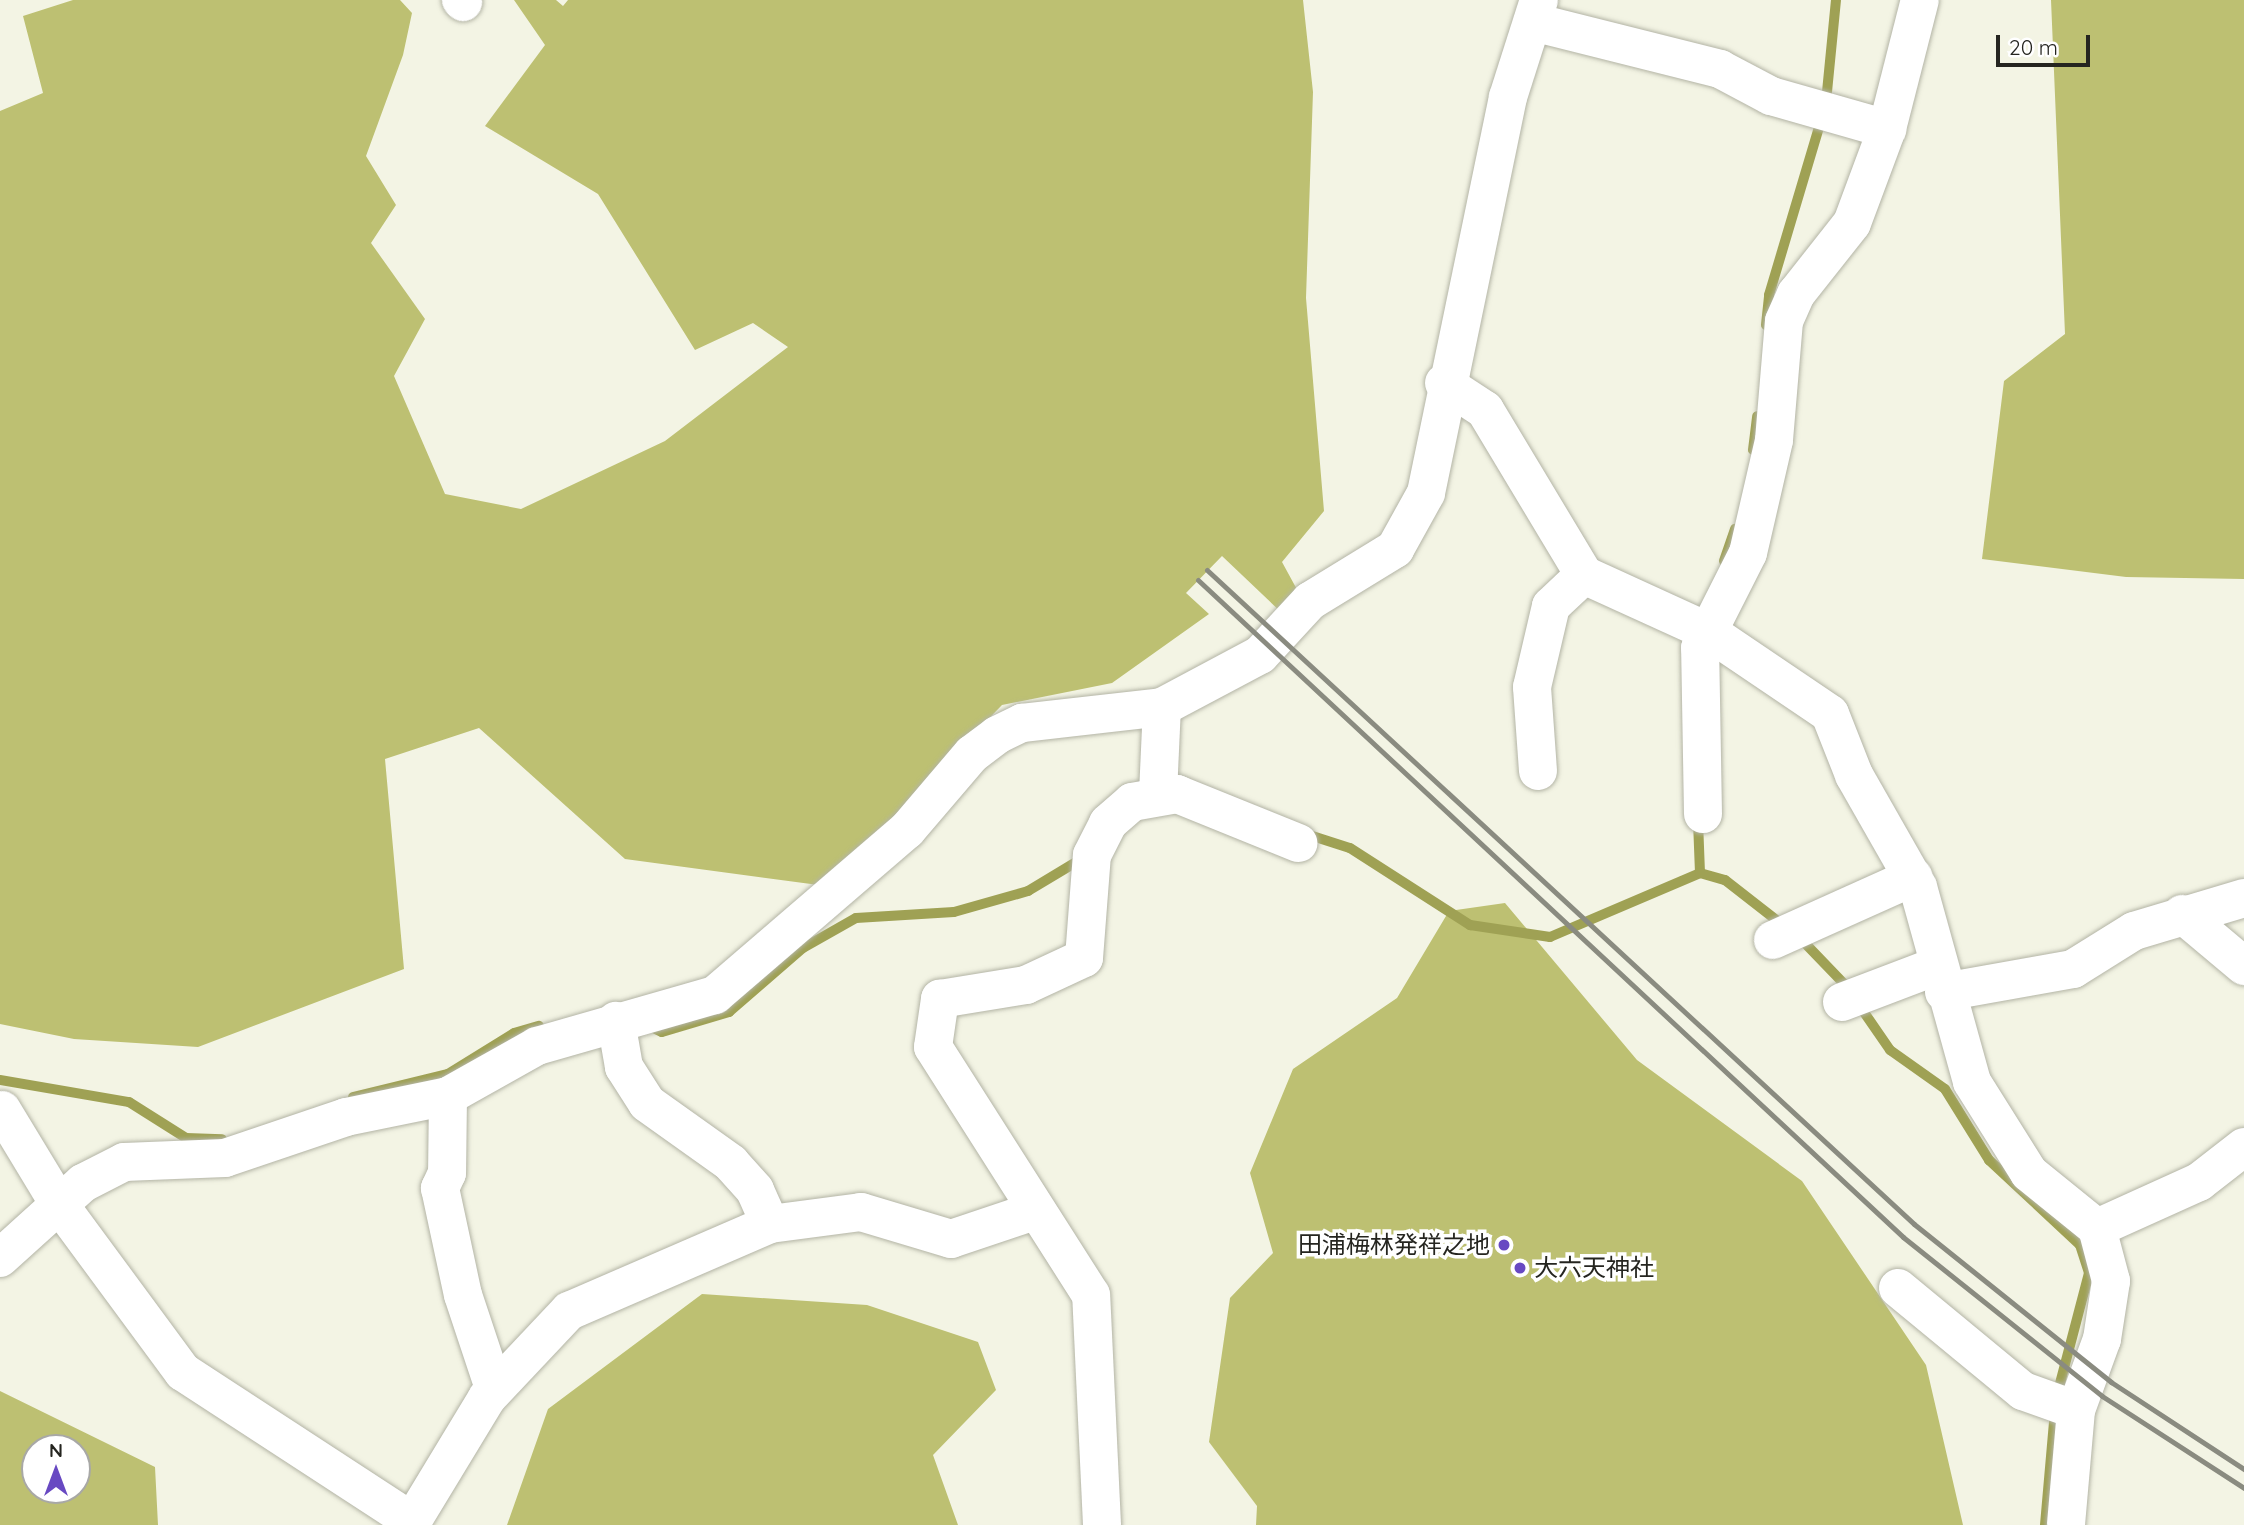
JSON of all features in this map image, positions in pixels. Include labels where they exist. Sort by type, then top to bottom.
[{"type":"street","points":[[1703,814],[1700,648],[1748,554],[1774,440],[1784,321],[1796,293],[1852,223],[1888,129],[1920,0]]},
{"type":"street","points":[[0,1258],[60,1204],[124,1162],[225,1158],[346,1117],[448,1096],[537,1046],[715,995],[907,830],[972,754],[997,736],[1022,723],[1161,707],[1260,655],[1310,601],[1395,549],[1426,493],[1444,383],[1508,97],[1538,11],[1720,69],[1771,96],[1888,129]]},
{"type":"street","points":[[1444,383],[1485,410],[1584,575],[1709,632],[1830,713],[1854,775],[1913,877],[1940,979],[1972,1082],[2029,1173],[2097,1228],[2111,1281],[2102,1339],[2076,1410],[2066,1525]]},
{"type":"street","points":[[1538,771],[1532,687],[1551,606],[1584,575]]},
{"type":"street","points":[[1158,794],[1161,707]]},
{"type":"street","points":[[1102,1525],[1091,1295],[1034,1211],[933,1047],[940,999],[1026,985],[1084,958],[1092,855],[1108,823],[1132,802],[1158,794],[1204,801],[1298,843]]},
{"type":"street","points":[[1773,940],[1913,877]]},
{"type":"street","points":[[1842,1002],[1940,979],[2073,969],[2134,931],[2182,914],[2244,898]]},
{"type":"street","points":[[2182,914],[2244,966]]},
{"type":"street","points":[[617,1021],[624,1067],[647,1103],[731,1163],[755,1191],[770,1224]]},
{"type":"street","points":[[448,1096],[447,1173],[440,1188],[463,1295],[494,1388]]},
{"type":"street","points":[[2,1110],[60,1204],[183,1372],[411,1523],[494,1388],[569,1311],[770,1224],[861,1212],[951,1239],[1034,1211]]},
{"type":"street","points":[[2097,1228],[2199,1182],[2244,1147]]},
{"type":"street","points":[[1898,1288],[2023,1391],[2076,1410]]},
{"type":"green space","points":[[73,0],[400,0],[412,13],[403,55],[366,156],[396,205],[371,243],[425,319],[394,376],[445,494],[521,509],[665,441],[788,347],[753,323],[695,350],[598,194],[485,126],[545,45],[514,0],[556,0],[563,6],[568,0],[1303,0],[1313,92],[1306,298],[1324,511],[1282,562],[1300,595],[1284,615],[1222,556],[1186,593],[1209,614],[1112,683],[1002,705],[826,886],[625,859],[479,728],[385,759],[404,969],[198,1047],[74,1039],[0,1024],[0,111],[43,93],[23,16]]},
{"type":"green space","points":[[2051,0],[2244,0],[2244,579],[2126,577],[1982,559],[2004,381],[2065,334]]},
{"type":"green space","points":[[1505,903],[1637,1060],[1802,1181],[1926,1365],[1963,1525],[1256,1525],[1257,1506],[1209,1442],[1230,1298],[1273,1253],[1250,1173],[1293,1069],[1397,998],[1449,911]]},
{"type":"green space","points":[[702,1294],[867,1305],[978,1342],[996,1390],[933,1455],[958,1525],[507,1525],[548,1409]]},
{"type":"green space","points":[[0,1391],[88,1434],[21,1434],[21,1504],[91,1504],[91,1436],[155,1467],[158,1525],[0,1525]]},
{"type":"waterway","points":[[1826,102],[1836,0]]},
{"type":"waterway","points":[[1766,325],[1769,295],[1822,117]]},
{"type":"waterway","points":[[1753,450],[1757,416]]},
{"type":"waterway","points":[[1724,561],[1735,529]]},
{"type":"waterway","points":[[1303,833],[1350,848],[1470,925],[1550,937],[1700,873],[1698,820]]},
{"type":"waterway","points":[[649,1026],[662,1032],[729,1012],[803,948],[856,918],[954,912],[1028,891],[1078,861]]},
{"type":"waterway","points":[[1700,873],[1725,880],[1784,926]]},
{"type":"waterway","points":[[1799,937],[1849,989]]},
{"type":"waterway","points":[[1859,1005],[1890,1050],[1945,1089],[1989,1160],[2080,1245],[2089,1273],[2057,1395]]},
{"type":"waterway","points":[[353,1097],[448,1074],[514,1033],[539,1026]]},
{"type":"waterway","points":[[0,1080],[129,1102],[186,1138],[222,1139]]},
{"type":"waterway","points":[[2045,1525],[2055,1410]]},
{"type":"railway","points":[[1207,570],[1914,1224],[2111,1382],[2244,1469]]},
{"type":"railway","points":[[1198,580],[1903,1237],[2102,1396],[2244,1488]]},
{"type":"place","name":"田浦梅林発祥之地","points":[[1504,1245]]},
{"type":"place","name":"大六天神社","points":[[1520,1268]]}]
